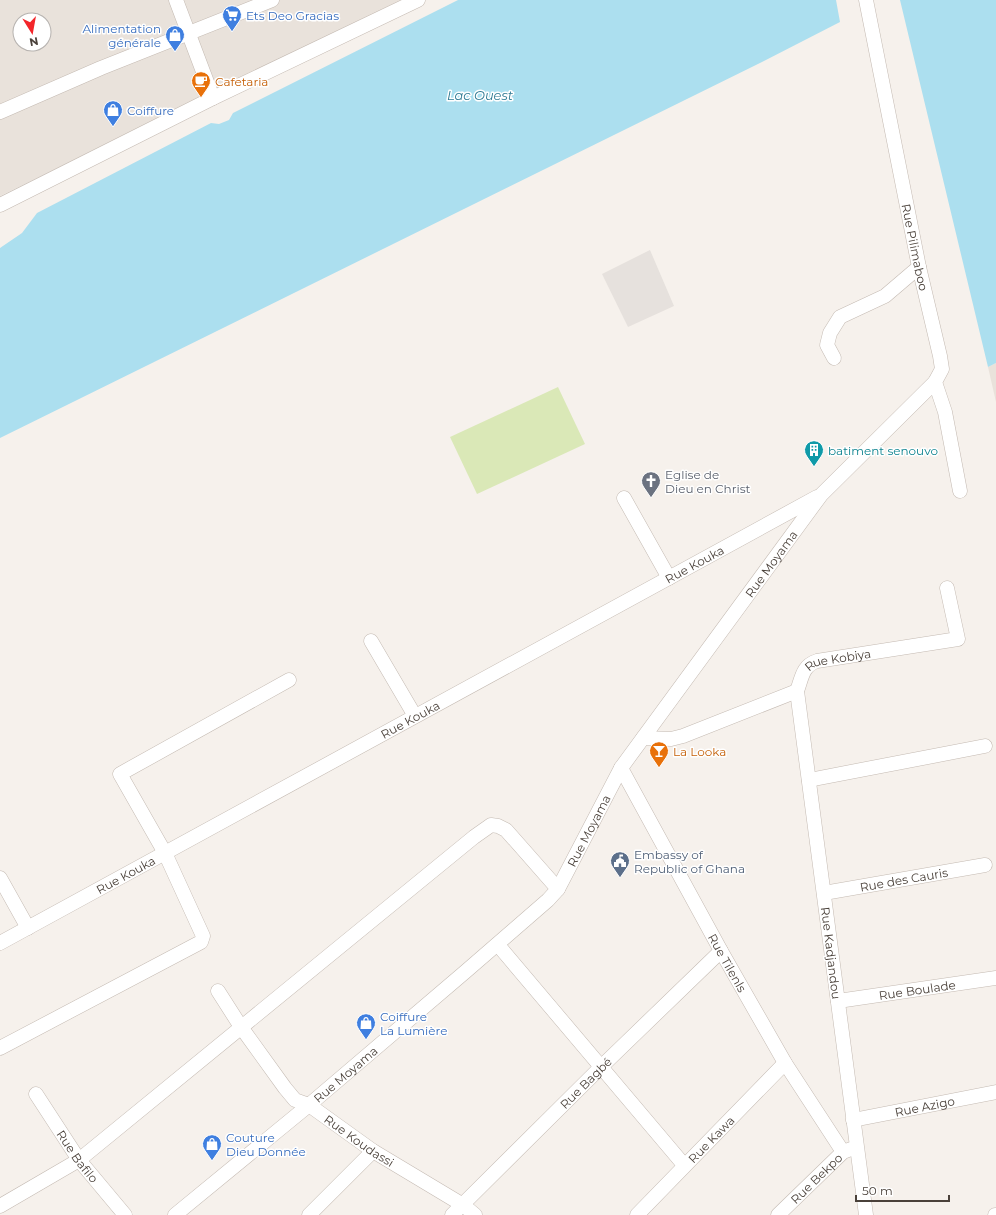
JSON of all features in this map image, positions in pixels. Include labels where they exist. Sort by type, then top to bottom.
[{"type":"street","points":[[176,0],[213,98]]},
{"type":"street","points":[[0,112],[101,68],[272,0]]},
{"type":"street","points":[[0,205],[213,98],[418,0]]},
{"type":"street","name":"Rue Pilimaboo","points":[[866,0],[919,267],[940,356],[942,369],[935,382]]},
{"type":"street","points":[[834,358],[827,345],[830,333],[840,317],[885,296],[919,267]]},
{"type":"street","points":[[935,382],[945,412],[960,491]]},
{"type":"street","name":"Rue Moyama","points":[[175,1215],[309,1105],[498,945],[548,900],[558,889],[621,768],[821,495],[935,382]]},
{"type":"street","name":"Rue Kouka","points":[[0,943],[821,495]]},
{"type":"street","points":[[624,498],[669,578]]},
{"type":"street","name":"Rue Kobiya","points":[[643,738],[664,739],[684,736],[797,691],[805,669],[808,665],[817,661],[958,639],[947,588]]},
{"type":"street","points":[[371,640],[416,716]]},
{"type":"street","points":[[0,1048],[201,942],[203,936],[165,853],[120,774],[289,680]]},
{"type":"street","name":"Rue Kadjandou","points":[[797,691],[866,1215]]},
{"type":"street","points":[[809,780],[985,746]]},
{"type":"street","name":"Rue Tilenls","points":[[621,768],[720,951],[785,1063],[843,1152]]},
{"type":"street","points":[[0,1206],[79,1160],[474,837],[491,825],[498,826],[506,830],[558,889]]},
{"type":"street","name":"Rue des Cauris","points":[[824,893],[985,865]]},
{"type":"street","points":[[0,878],[28,928]]},
{"type":"street","points":[[498,945],[684,1165]]},
{"type":"street","name":"Rue Bagbé","points":[[452,1215],[720,951]]},
{"type":"street","name":"Rue Boulade","points":[[838,1001],[996,978]]},
{"type":"street","name":"Rue Koudassi","points":[[218,991],[241,1027],[284,1088],[295,1100],[309,1105],[373,1151],[463,1205],[475,1215]]},
{"type":"street","name":"Rue Kawa","points":[[637,1215],[684,1165],[785,1063]]},
{"type":"street","name":"Rue Azigo","points":[[853,1120],[996,1092]]},
{"type":"street","name":"Rue Bafilo","points":[[36,1094],[79,1160],[125,1215]]},
{"type":"street","name":"Rue Bekpo","points":[[778,1215],[843,1152],[857,1147]]},
{"type":"street","points":[[309,1215],[373,1151]]},
{"type":"shaded area","points":[[0,0],[405,0],[0,196]]},
{"type":"shaded area","points":[[650,250],[674,306],[628,327],[602,274]]},
{"type":"shaded area","points":[[996,363],[996,402],[988,367]]},
{"type":"green space","points":[[558,387],[585,444],[477,494],[450,437]]},
{"type":"water","name":"Lac Ouest","points":[[458,0],[836,0],[840,22],[762,62],[0,438],[0,248],[22,233],[37,213],[211,123],[219,124],[229,120],[233,113]]},
{"type":"water","points":[[900,0],[996,0],[996,363],[988,367]]},
{"type":"place","name":"Ets Deo Gracias","points":[[232,32]]},
{"type":"place","name":"Alimentation générale","points":[[175,52]]},
{"type":"place","name":"Cafetaria","points":[[201,98]]},
{"type":"place","name":"Coiffure","points":[[113,127]]},
{"type":"place","name":"batiment senouvo","points":[[814,467]]},
{"type":"place","name":"Eglise de Dieu en Christ","points":[[651,498]]},
{"type":"place","name":"La Looka","points":[[659,768]]},
{"type":"place","name":"Embassy of Republic of Ghana","points":[[620,878]]},
{"type":"place","name":"Coiffure La Lumière","points":[[366,1040]]},
{"type":"place","name":"Couture Dieu Donnée","points":[[212,1161]]}]
